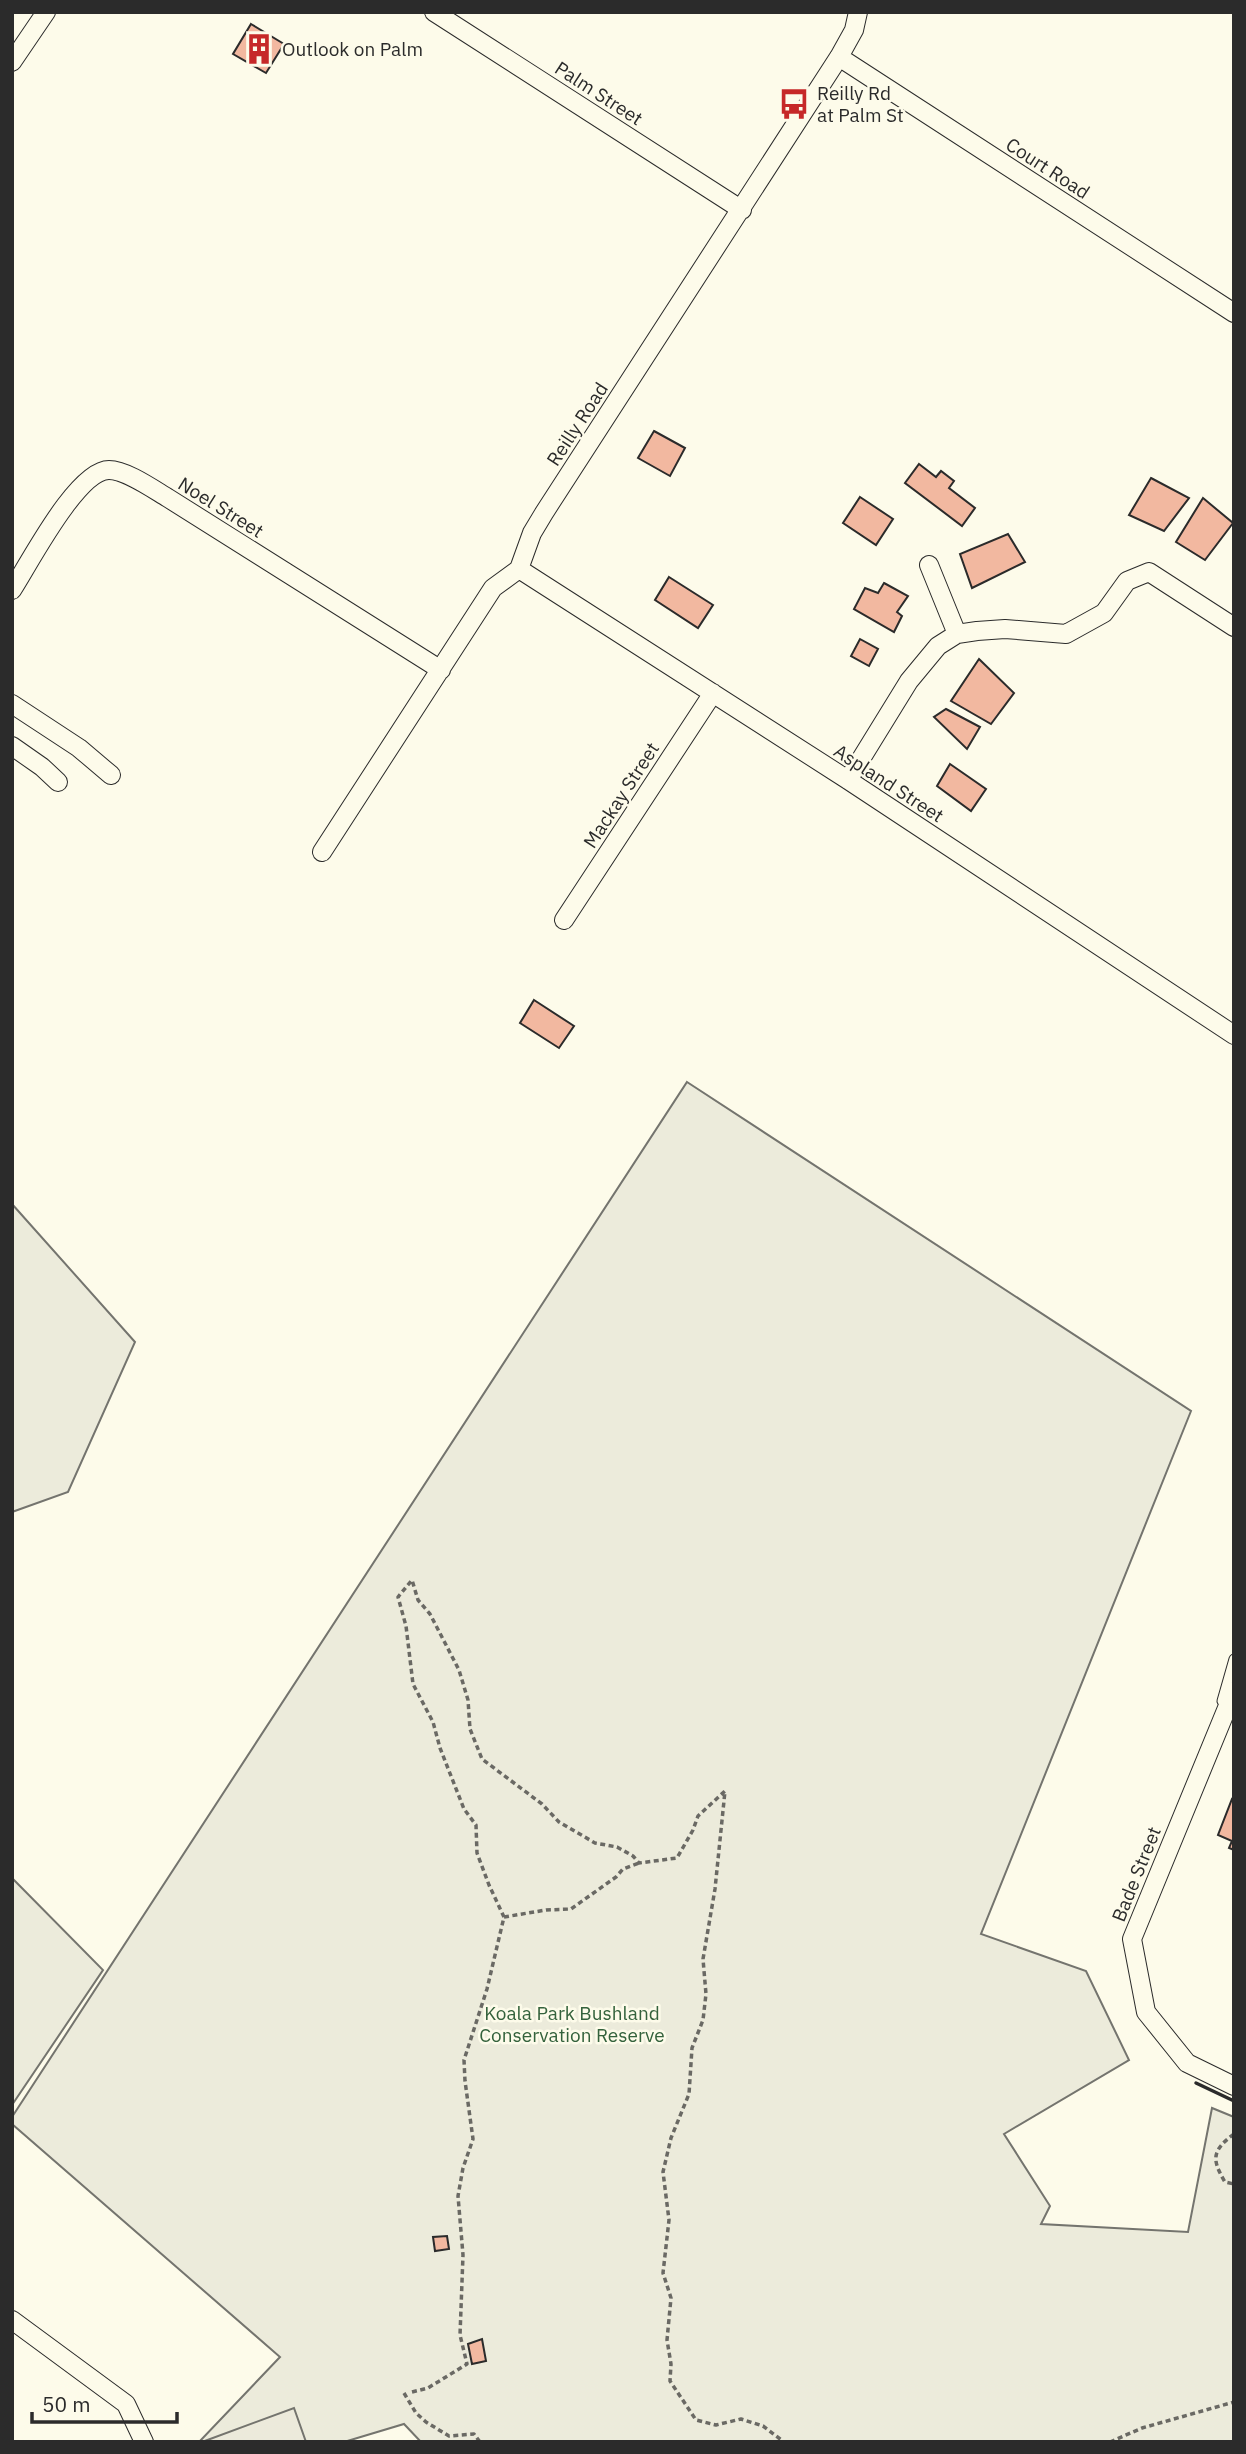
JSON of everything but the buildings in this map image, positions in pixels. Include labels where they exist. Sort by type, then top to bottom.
[{"type":"street","points":[[12,62],[46,12]]},
{"type":"street","name":"Palm Street","points":[[434,12],[742,210]]},
{"type":"street","name":"Reilly Road","points":[[519,569],[544,513],[839,57],[854,30],[858,12]]},
{"type":"street","name":"Court Road","points":[[839,57],[1234,313]]},
{"type":"street","name":"Noel Street","points":[[12,590],[65,506],[84,482],[96,473],[110,470],[168,498],[441,670]]},
{"type":"street","points":[[929,565],[957,634]]},
{"type":"street","points":[[322,852],[493,588],[519,569]]},
{"type":"street","name":"Aspland Street","points":[[519,569],[713,692],[1234,1035]]},
{"type":"street","points":[[848,780],[909,681],[938,646],[957,634],[1005,629],[1066,634],[1104,613],[1128,582],[1149,572],[1234,627]]},
{"type":"street","name":"Mackay Street","points":[[564,919],[713,692]]},
{"type":"street","points":[[12,704],[79,748],[111,775]]},
{"type":"street","points":[[12,746],[58,782]]},
{"type":"street","name":"Bade Street","points":[[1234,1691],[1132,1939],[1146,2012],[1187,2063],[1234,2086]]},
{"type":"street","points":[[12,2320],[126,2404],[144,2442]]},
{"type":"lane","name":"Bade Street","points":[[1204,1764],[1234,1659]]},
{"type":"path","points":[[412,2392],[428,2388],[467,2364],[460,2335],[463,2255],[458,2196],[463,2168],[473,2139],[464,2060],[487,1989],[504,1917],[477,1853],[475,1825],[464,1809],[440,1748],[433,1722],[413,1684],[406,1626],[398,1597],[411,1580],[418,1600],[430,1614],[459,1670],[468,1700],[470,1730],[482,1759],[542,1804],[559,1822],[595,1843],[617,1847],[633,1856],[639,1863]]},
{"type":"path","points":[[504,1917],[571,1909],[623,1869],[639,1863],[677,1858],[698,1815],[725,1791],[715,1889],[703,1959],[706,1994],[703,2020],[692,2048],[689,2094],[671,2138],[663,2172],[669,2220],[663,2273],[671,2298],[667,2340],[671,2364],[670,2381],[696,2420],[716,2425],[741,2419],[763,2426],[784,2442]]},
{"type":"path","points":[[1234,2134],[1217,2153],[1214,2164],[1224,2182],[1234,2184]]},
{"type":"path","points":[[404,2393],[416,2413],[426,2422],[449,2436],[474,2434],[480,2442]]},
{"type":"path","points":[[1110,2442],[1142,2428],[1234,2402]]},
{"type":"green space","name":"Koala Park Bushland Conservation Reserve","points":[[687,1082],[1191,1411],[981,1934],[1086,1971],[1129,2060],[1004,2134],[1050,2206],[1041,2224],[1188,2232],[1212,2108],[1234,2117],[1234,2442],[421,2442],[404,2424],[344,2442],[199,2442],[280,2357],[12,2124],[12,2117]]},
{"type":"green space","points":[[12,1204],[135,1342],[68,1492],[12,1512]]},
{"type":"green space","points":[[12,1878],[103,1970],[12,2105]]},
{"type":"shaded area","points":[[294,2408],[306,2442],[202,2442]]},
{"type":"wall","points":[[1196,2083],[1234,2101]]},
{"type":"place","name":"Outlook on Palm","points":[[259,49]]},
{"type":"place","name":"Reilly Rd at Palm St","points":[[794,104]]}]
